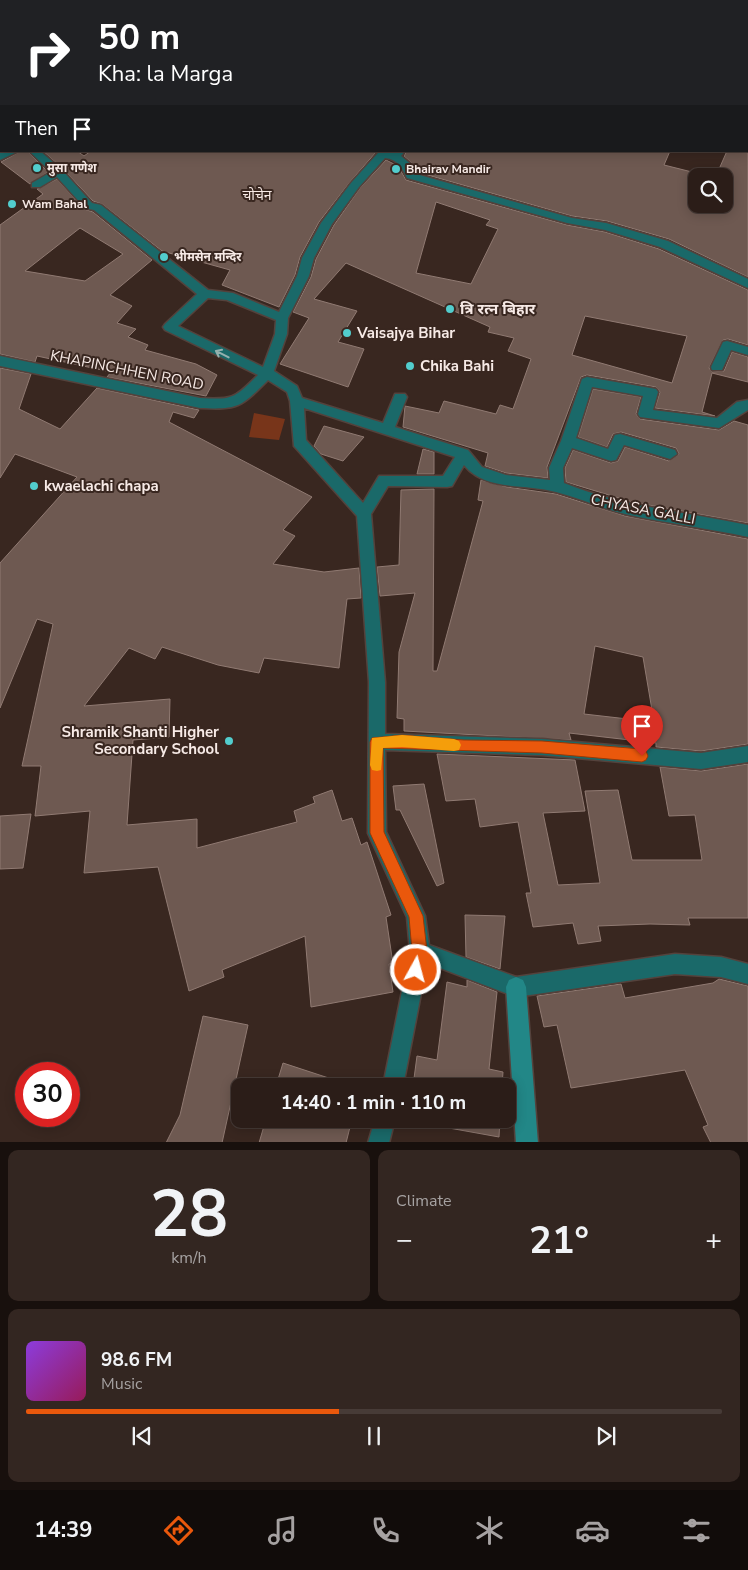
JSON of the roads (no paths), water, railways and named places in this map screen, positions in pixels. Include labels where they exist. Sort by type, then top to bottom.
[{"type":"main road","points":[[516,987],[527,1142]]},
{"type":"street","points":[[0,157],[12,152]]},
{"type":"street","points":[[35,152],[58,172],[89,206],[97,207],[206,294],[229,296],[282,318]]},
{"type":"street","points":[[267,373],[281,334],[282,318],[303,276],[308,258],[326,223],[378,153],[398,154],[409,168],[411,176],[571,221],[606,227],[664,244],[748,284]]},
{"type":"street","points":[[36,186],[58,172]]},
{"type":"street","points":[[206,294],[169,327],[249,367],[267,373],[292,389],[297,401],[299,442],[364,514]]},
{"type":"street","points":[[717,367],[728,343],[748,350]]},
{"type":"street","name":"KHAPINCHHEN ROAD","points":[[0,361],[200,403],[222,404],[240,400],[267,373]]},
{"type":"street","points":[[557,486],[556,468],[588,382],[651,392],[645,414],[719,423],[742,405],[748,406]]},
{"type":"street","points":[[387,429],[400,397]]},
{"type":"street","points":[[297,401],[464,454],[447,482],[384,480],[364,514],[377,682],[377,833],[416,916],[420,951],[395,1078]]},
{"type":"street","points":[[568,440],[611,456],[620,439],[670,454]]},
{"type":"street","name":"CHYASA GALLI","points":[[464,454],[477,471],[506,480],[557,486],[582,498],[642,512],[705,521],[748,531]]},
{"type":"street","points":[[377,742],[402,741],[464,746],[542,747],[701,761],[748,754]]},
{"type":"street","points":[[420,951],[516,987],[675,964],[722,967],[748,974]]},
{"type":"street","points":[[378,1142],[382,1128]]},
{"type":"place","name":"मुसा गणेश","points":[[37,168]]},
{"type":"place","name":"Bhairav Mandir","points":[[396,169]]},
{"type":"place","name":"Wam Bahal","points":[[12,204]]},
{"type":"place","name":"भीमसेन मन्दिर","points":[[164,257]]},
{"type":"place","name":"त्रि रत्न बिहार","points":[[450,309]]},
{"type":"place","name":"Vaisajya Bihar","points":[[347,333]]},
{"type":"place","name":"Chika Bahi","points":[[410,366]]},
{"type":"place","name":"kwaelachi chapa","points":[[34,486]]},
{"type":"place","name":"Shramik Shanti Higher Secondary School","points":[[229,741]]},
{"type":"district","name":"चोचेन","points":[[257,195]]}]
